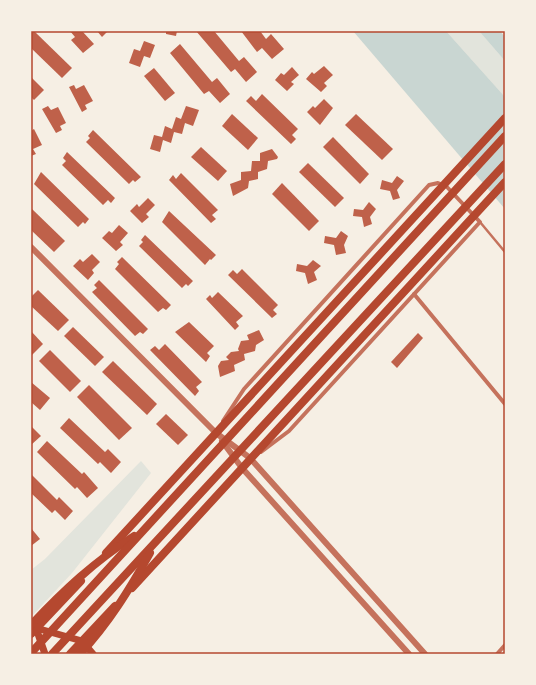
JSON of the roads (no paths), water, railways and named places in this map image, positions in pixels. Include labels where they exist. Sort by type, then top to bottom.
[{"type":"main road","points":[[33,629],[216,433],[505,118]]},
{"type":"main road","points":[[31,653],[505,136]]},
{"type":"main road","points":[[52,654],[505,164]]},
{"type":"main road","points":[[70,654],[505,182]]},
{"type":"main road","points":[[33,629],[63,590],[85,570],[107,553],[144,530]]},
{"type":"main road","points":[[80,654],[100,632],[116,610],[156,541]]},
{"type":"main road","points":[[33,629],[82,641],[93,654]]},
{"type":"main road","points":[[33,629],[44,654]]},
{"type":"street","points":[[216,433],[229,410],[244,389],[429,186],[438,182],[446,186],[480,222],[289,431],[271,446],[250,458]]},
{"type":"street","points":[[31,247],[216,433],[242,468],[409,654]]},
{"type":"street","points":[[414,294],[505,404]]},
{"type":"street","points":[[216,433],[250,458],[425,654]]},
{"type":"street","points":[[82,641],[97,654]]},
{"type":"street","points":[[497,654],[505,645]]},
{"type":"lane","points":[[480,222],[505,252]]}]
